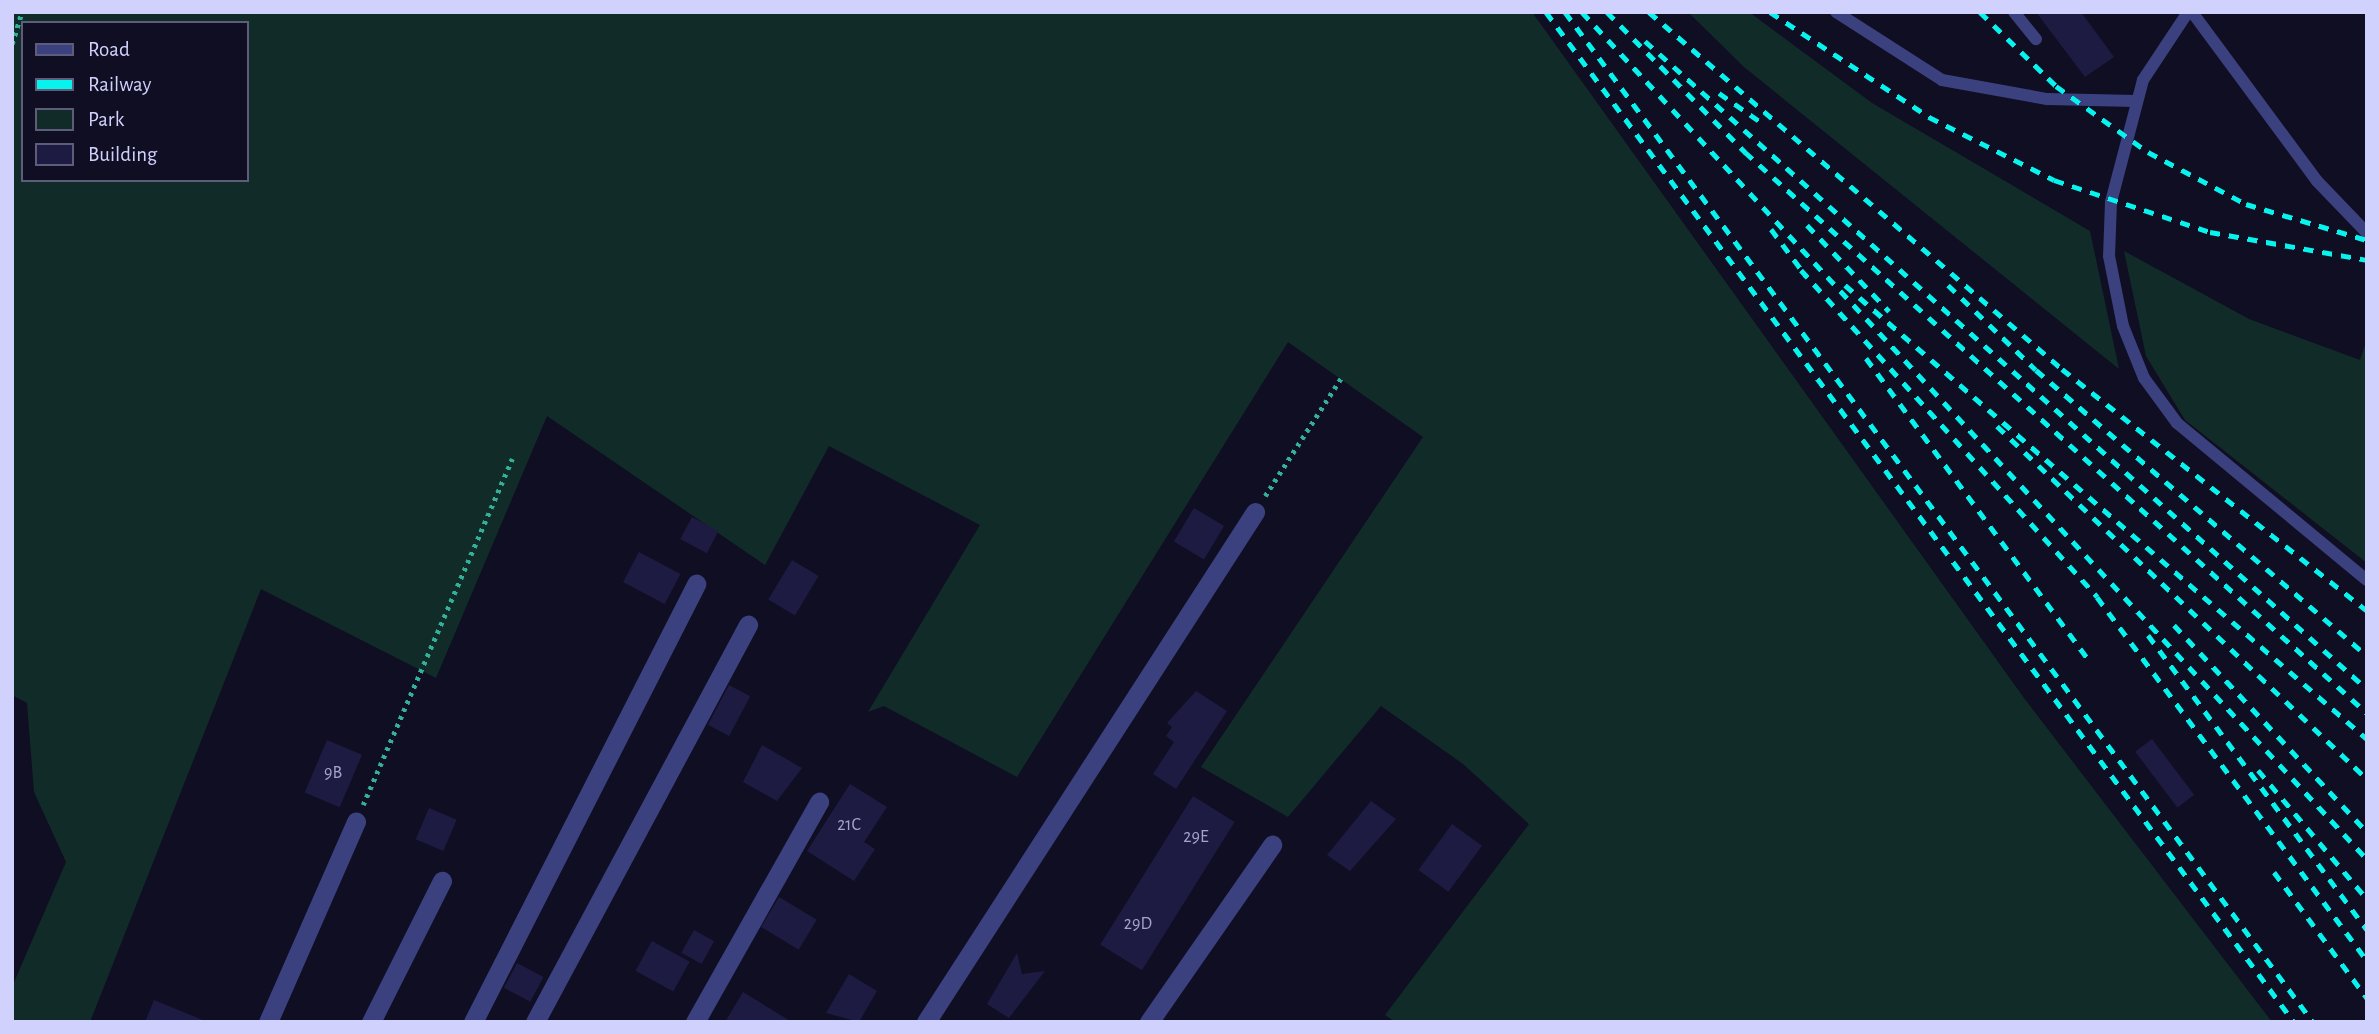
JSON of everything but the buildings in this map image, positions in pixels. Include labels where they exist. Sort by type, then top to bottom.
[{"type":"street","points":[[926,1022],[1255,512]]},
{"type":"street","points":[[472,1022],[696,584]]},
{"type":"street","points":[[535,1022],[748,624]]},
{"type":"street","points":[[695,1022],[819,802]]},
{"type":"street","points":[[268,1022],[356,822]]},
{"type":"street","points":[[1149,1022],[1272,845]]},
{"type":"street","points":[[371,1022],[443,881]]},
{"type":"lane","points":[[1836,12],[1942,80],[2047,99],[2135,101]]},
{"type":"lane","points":[[2014,12],[2036,39]]},
{"type":"lane","points":[[2367,233],[2318,181],[2190,12],[2135,101],[2111,202],[2109,256],[2123,326],[2144,378],[2211,458],[2367,580]]},
{"type":"path","points":[[12,44],[22,12]]},
{"type":"path","points":[[1255,512],[1343,375]]},
{"type":"path","points":[[356,822],[512,459]]},
{"type":"green space","points":[[12,12],[1532,12],[2024,698],[2272,1022],[1395,1022],[1385,1015],[1529,824],[1463,764],[1381,706],[1288,817],[1201,767],[1423,437],[1288,342],[1017,777],[884,706],[868,712],[980,525],[829,446],[765,565],[547,416],[436,678],[261,589],[90,1022],[12,1022],[12,987],[66,862],[34,792],[27,703],[12,695]]},
{"type":"green space","points":[[1688,12],[1749,12],[1872,103],[2090,231],[2119,369],[1744,67]]},
{"type":"green space","points":[[2124,251],[2249,319],[2360,360],[2367,339],[2367,563],[2185,420],[2146,356]]},
{"type":"railway","points":[[1546,12],[2294,1022]]},
{"type":"railway","points":[[1565,12],[2313,1022]]},
{"type":"railway","points":[[1582,12],[2367,859]]},
{"type":"railway","points":[[1607,12],[1745,152],[2367,713]]},
{"type":"railway","points":[[1649,12],[2062,369],[2367,611]]},
{"type":"railway","points":[[1770,12],[1929,117],[2054,180],[2210,232],[2367,260]]},
{"type":"railway","points":[[1980,12],[2056,86],[2148,152],[2246,204],[2367,240]]},
{"type":"railway","points":[[1645,41],[2367,689]]},
{"type":"railway","points":[[1719,93],[1765,125]]},
{"type":"railway","points":[[1807,225],[1889,311]]},
{"type":"railway","points":[[1771,229],[1806,276]]},
{"type":"railway","points":[[1801,270],[2097,597],[2367,961]]},
{"type":"railway","points":[[1845,285],[2367,739]]},
{"type":"railway","points":[[1948,285],[2036,370],[2367,656]]},
{"type":"railway","points":[[1866,358],[2089,660]]},
{"type":"railway","points":[[1997,426],[2367,779]]},
{"type":"railway","points":[[2174,625],[2367,832]]},
{"type":"railway","points":[[2148,635],[2367,930]]},
{"type":"railway","points":[[2258,770],[2367,899]]},
{"type":"railway","points":[[2274,872],[2367,998]]}]
